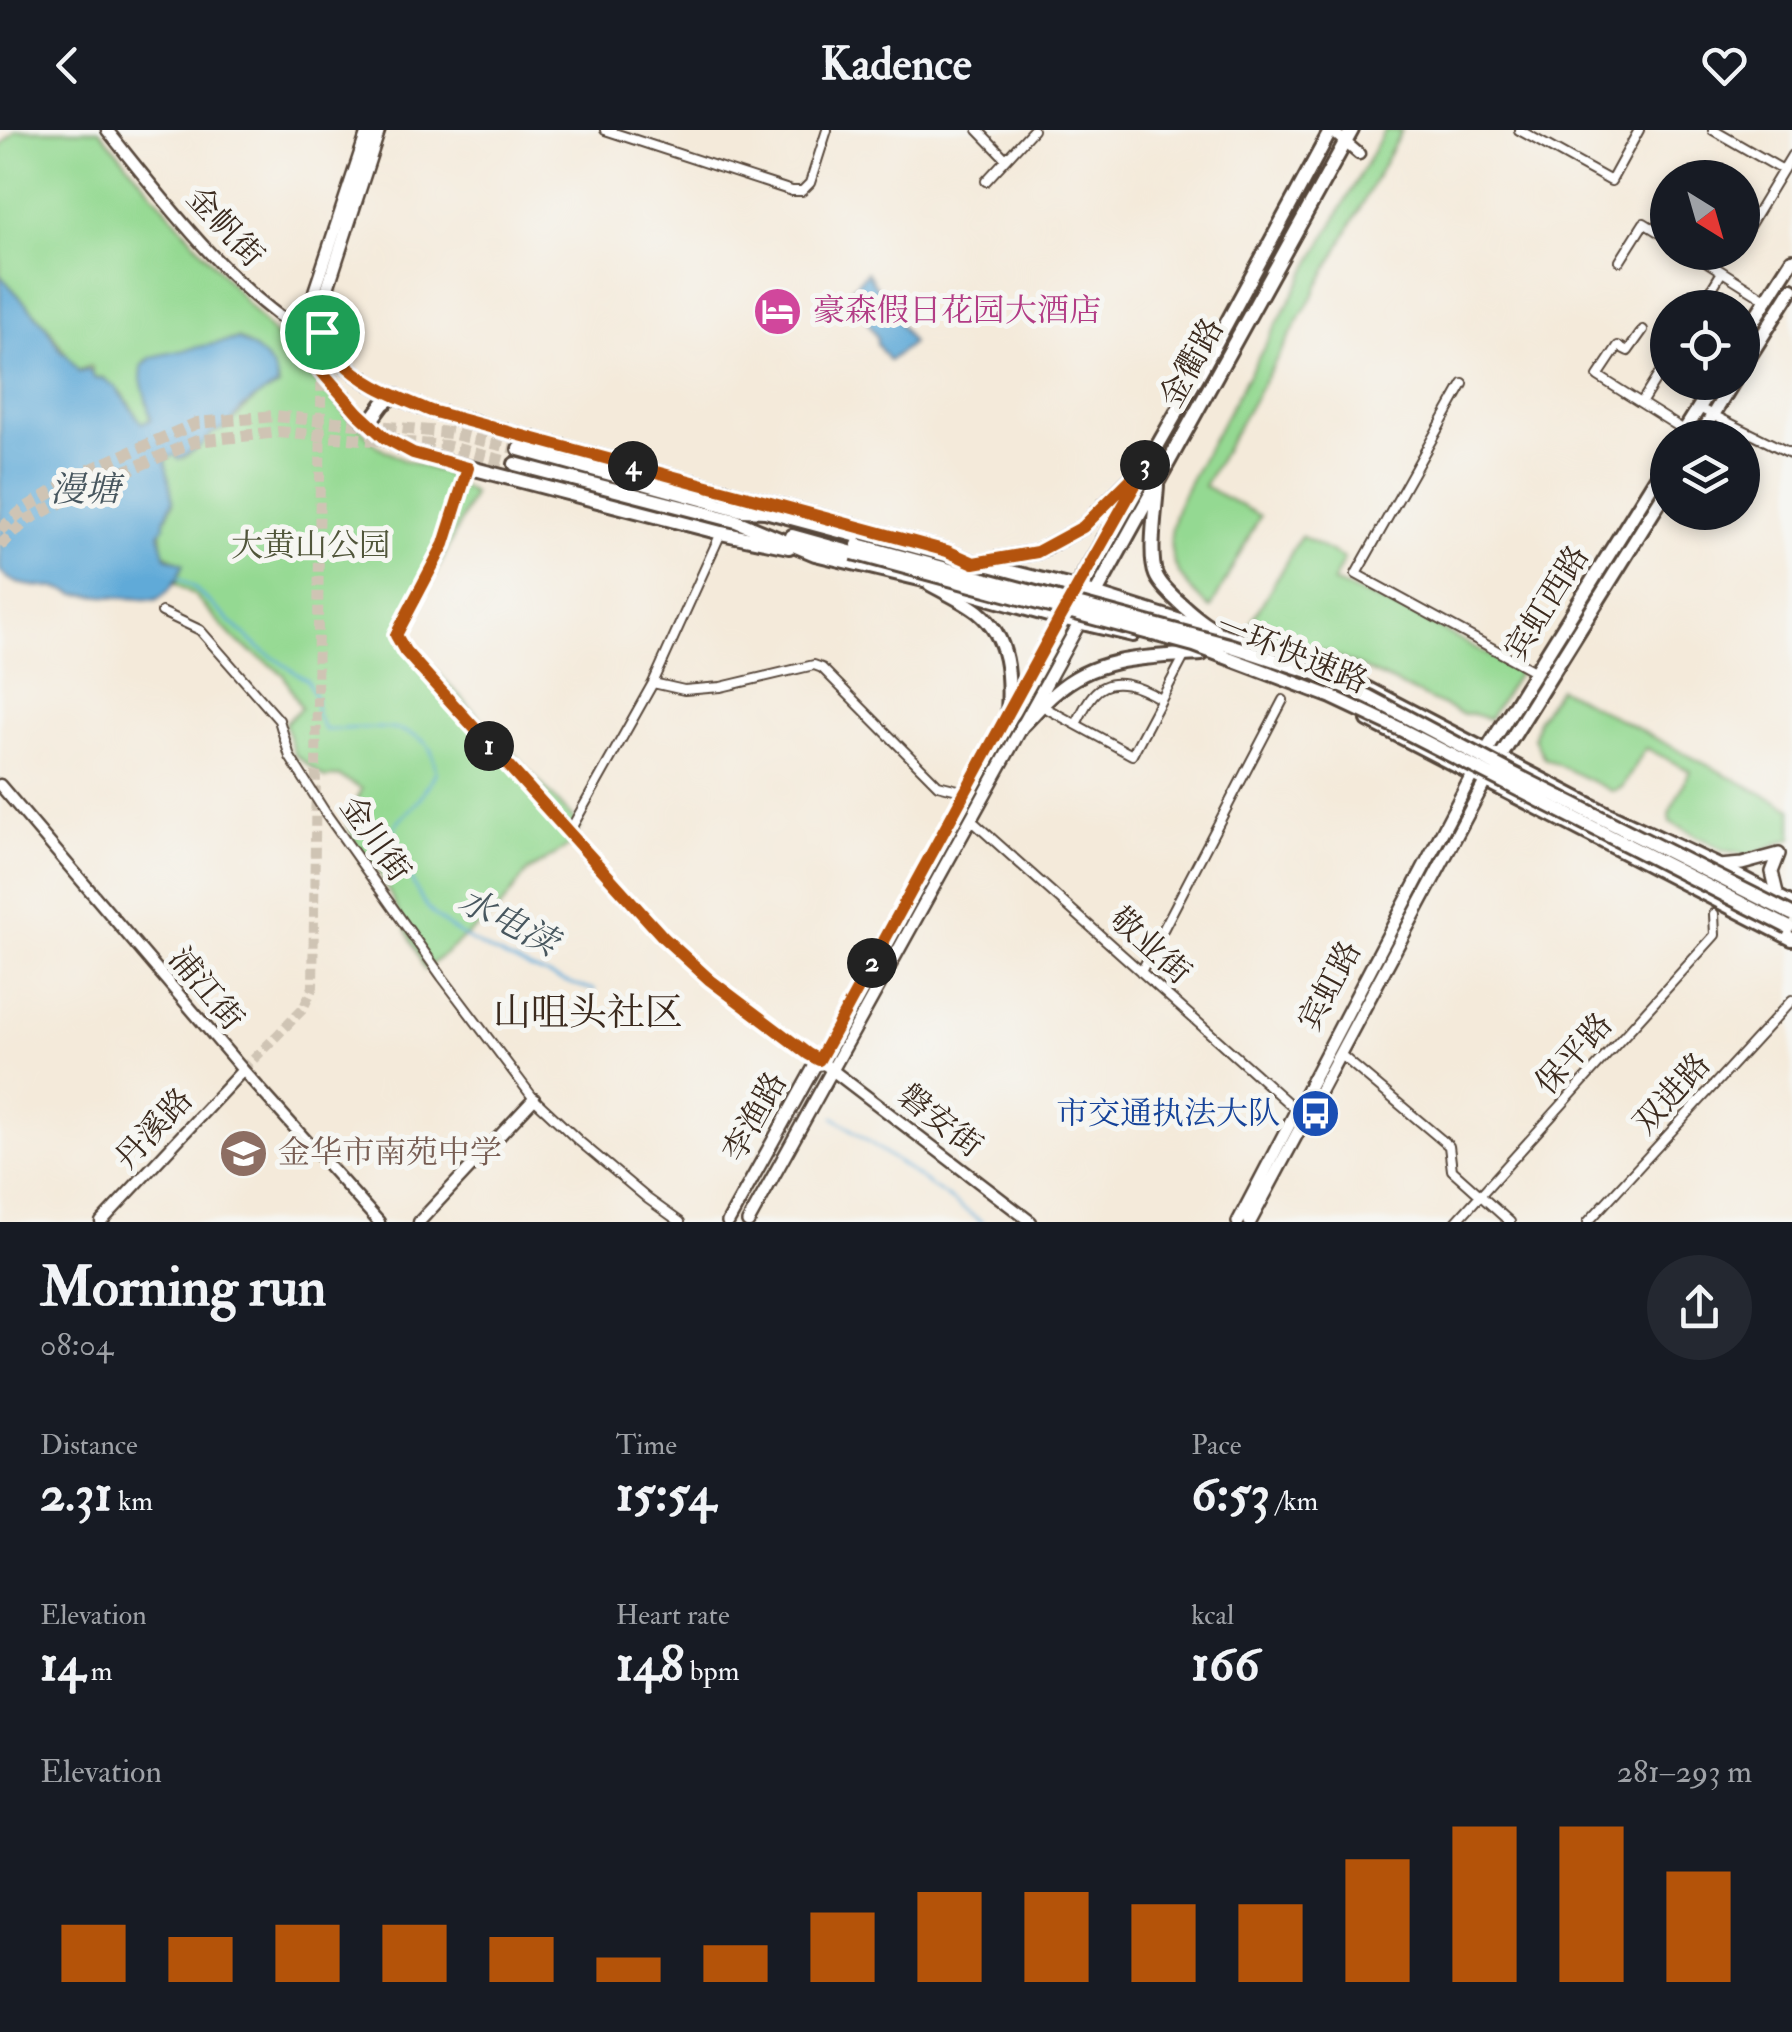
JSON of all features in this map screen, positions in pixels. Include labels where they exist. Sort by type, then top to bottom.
[{"type":"main road","points":[[368,130],[315,290],[305,334],[315,364],[385,438],[413,453],[468,468],[924,580],[1202,654],[1351,711],[1485,782],[1791,927]]},
{"type":"main road","points":[[379,130],[327,290],[322,332],[349,368],[396,395],[431,411],[1076,588],[1226,634],[1346,677],[1608,814],[1792,904]]},
{"type":"main road","name":"金衢路","points":[[1060,618],[1205,364],[1331,130]]},
{"type":"main road","name":"金衢路","points":[[1080,622],[1349,136]]},
{"type":"main road","points":[[1760,311],[1792,260]]},
{"type":"main road","points":[[1760,340],[1792,290]]},
{"type":"main road","points":[[369,423],[383,404],[396,395]]},
{"type":"main road","points":[[1692,420],[1704,400]]},
{"type":"main road","points":[[1710,420],[1723,400]]},
{"type":"main road","points":[[519,449],[739,516],[815,554]]},
{"type":"main road","points":[[515,464],[739,516],[765,511],[944,560],[974,563],[1037,552],[1062,540],[1083,527],[1148,462]]},
{"type":"main road","points":[[1157,482],[1156,574],[1180,603],[1205,624],[1226,634]]},
{"type":"main road","name":"宾虹西路","points":[[1485,782],[1493,754],[1536,672],[1650,487]]},
{"type":"main road","name":"宾虹西路","points":[[1472,775],[1493,754],[1650,515]]},
{"type":"main road","name":"一环快速路","points":[[739,516],[1194,645],[1332,697],[1791,927]]},
{"type":"main road","points":[[924,580],[978,612],[994,629],[1004,648],[1009,672],[1008,714]]},
{"type":"main road","name":"李渔路","points":[[728,1222],[1060,618]]},
{"type":"main road","points":[[1022,726],[1038,704],[1080,622]]},
{"type":"main road","points":[[1038,704],[1091,669],[1132,658],[1202,654]]},
{"type":"main road","name":"李渔路","points":[[748,1222],[1022,726]]},
{"type":"main road","name":"宾虹路","points":[[1238,1222],[1472,775]]},
{"type":"main road","name":"宾虹路","points":[[1250,1222],[1485,782]]},
{"type":"main road","points":[[1720,866],[1786,852]]},
{"type":"main road","points":[[1778,897],[1772,872],[1786,852]]},
{"type":"street","name":"金帆街","points":[[107,130],[209,251],[276,315],[305,334]]},
{"type":"street","points":[[605,130],[792,192],[802,191],[810,183],[827,130]]},
{"type":"street","points":[[978,130],[1006,159]]},
{"type":"street","points":[[986,180],[1032,130]]},
{"type":"street","points":[[1331,130],[1349,136],[1359,154]]},
{"type":"street","points":[[1519,130],[1531,133],[1611,181],[1640,130]]},
{"type":"street","points":[[1713,130],[1783,170]]},
{"type":"street","points":[[1760,208],[1792,155]]},
{"type":"street","points":[[1620,261],[1644,223],[1650,227]]},
{"type":"street","points":[[1719,270],[1767,300]]},
{"type":"street","points":[[1711,290],[1722,272]]},
{"type":"street","points":[[1643,330],[1628,351],[1618,346],[1598,376],[1664,420]]},
{"type":"street","points":[[305,334],[322,332]]},
{"type":"street","points":[[1464,384],[1356,574],[1536,672]]},
{"type":"street","points":[[1641,403],[1650,389]]},
{"type":"street","points":[[1699,408],[1792,454]]},
{"type":"street","points":[[468,468],[444,544],[396,635],[405,651],[664,938],[710,980],[819,1060]]},
{"type":"street","points":[[568,834],[653,683],[722,533]]},
{"type":"street","name":"金川街","points":[[162,612],[200,630],[278,720],[290,756],[325,812],[442,978],[534,1098],[579,1141],[680,1222]]},
{"type":"street","points":[[1038,704],[1132,755],[1185,655]]},
{"type":"street","points":[[653,683],[684,690],[720,686],[814,664],[938,785],[966,792]]},
{"type":"street","points":[[1076,724],[1093,694],[1104,686],[1137,686],[1162,699]]},
{"type":"street","points":[[1141,972],[1283,700]]},
{"type":"street","name":"浦江街","points":[[0,785],[243,1070],[379,1222]]},
{"type":"street","name":"敬业街","points":[[970,819],[1296,1110]]},
{"type":"street","name":"保平路","points":[[1456,1222],[1715,935],[1714,914]]},
{"type":"street","name":"双进路","points":[[1588,1222],[1792,1000]]},
{"type":"street","points":[[1340,1054],[1449,1146],[1452,1170],[1510,1222]]},
{"type":"street","name":"磐安街","points":[[819,1060],[1031,1222]]},
{"type":"street","name":"丹溪路","points":[[101,1222],[243,1070]]},
{"type":"street","points":[[419,1222],[534,1098]]},
{"type":"green space","name":"大黄山公园","points":[[16,130],[99,130],[270,330],[376,445],[403,460],[442,472],[473,494],[402,634],[580,826],[571,845],[527,872],[501,907],[425,970],[378,868],[365,870],[347,822],[362,789],[339,776],[325,778],[294,754],[285,723],[301,708],[283,674],[235,640],[194,595],[176,584],[183,564],[163,553],[161,528],[173,503],[164,459],[175,454],[183,458],[214,432],[225,428],[258,396],[279,386],[273,370],[238,338],[145,361],[150,422],[142,425],[123,395],[104,378],[94,377],[91,366],[77,371],[48,327],[0,275],[0,147]]},
{"type":"green space","points":[[1385,130],[1402,130],[1204,486],[1260,516],[1211,608],[1195,594],[1175,565],[1171,535],[1180,501]]},
{"type":"green space","points":[[1301,536],[1344,559],[1333,582],[1421,618],[1519,672],[1489,719],[1462,714],[1330,654],[1249,626]]},
{"type":"green space","points":[[1559,688],[1792,809],[1792,838],[1749,855],[1724,850],[1670,822],[1669,814],[1690,771],[1646,748],[1622,788],[1612,791],[1544,758],[1534,738],[1538,719]]},
{"type":"water","points":[[867,272],[912,343],[889,361],[849,292]]},
{"type":"water","name":"漫塘","points":[[0,275],[45,325],[79,372],[89,370],[95,379],[103,378],[116,388],[142,423],[151,420],[141,379],[142,366],[150,358],[238,339],[258,352],[274,370],[278,386],[255,398],[229,426],[212,433],[202,445],[179,459],[175,455],[165,459],[173,501],[159,534],[166,557],[184,564],[169,590],[155,600],[75,594],[25,585],[0,570]]},
{"type":"waterway","name":"水电渎","points":[[177,577],[259,648],[307,680],[325,730],[397,730],[422,740],[430,749],[436,772],[419,800],[396,824],[392,838],[417,892],[441,921],[481,946],[531,969],[595,990]]},
{"type":"waterway","name":"水电渎","points":[[834,1117],[982,1222]]},
{"type":"tunnel","points":[[243,1070],[303,1009],[313,987],[322,333]]},
{"type":"tunnel","points":[[0,530],[24,509],[85,472],[197,423],[275,416],[450,433],[519,449]]},
{"type":"tunnel","points":[[0,546],[27,520],[102,481],[197,441],[278,432],[446,446],[515,464]]},
{"type":"place","name":"豪森假日花园大酒店","points":[[778,311]]},
{"type":"place","name":"市交通执法大队","points":[[1315,1114]]},
{"type":"place","name":"金华市南苑中学","points":[[243,1153]]},
{"type":"district","name":"山咀头社区","points":[[588,1013]]},
{"type":"route","points":[[322,332],[349,368],[431,411],[947,551],[974,563],[1037,552],[1062,540],[1083,527],[1148,462],[819,1060],[710,980],[664,938],[405,651],[396,635],[444,544],[468,468],[413,453],[385,438],[358,413],[315,364],[305,334],[322,332]]}]
